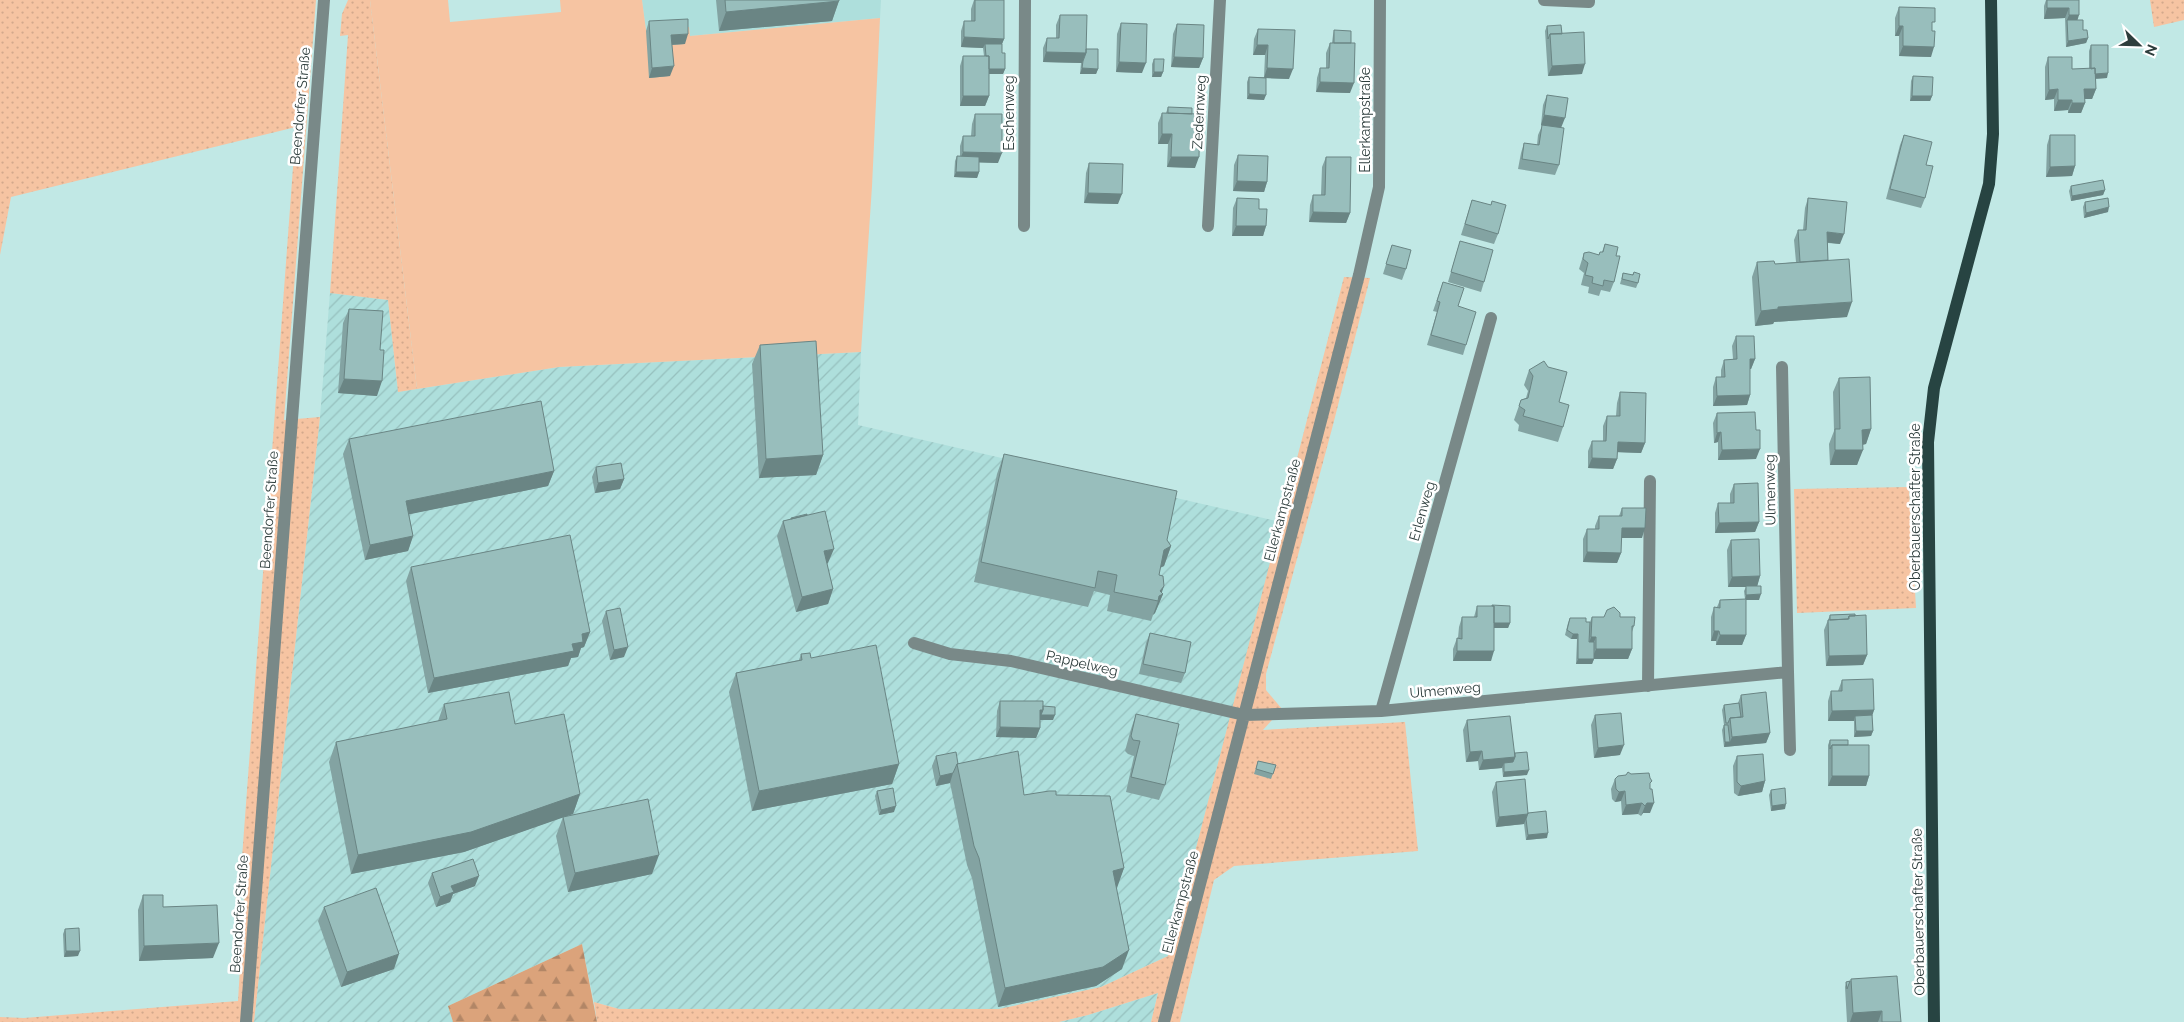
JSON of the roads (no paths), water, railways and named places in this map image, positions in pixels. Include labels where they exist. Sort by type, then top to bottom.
[{"type":"main road","name":"Oberbauerschafter Straße","points":[[1934,1022],[1928,442],[1934,388],[1989,184],[1993,134],[1992,0]]},
{"type":"street","name":"Beendorfer Straße","points":[[246,1022],[324,0]]},
{"type":"street","name":"Eschenweg","points":[[1024,0],[1024,226]]},
{"type":"street","name":"Zedernweg","points":[[1208,226],[1220,0]]},
{"type":"street","name":"Ellerkampstraße","points":[[1164,1022],[1359,275],[1380,187],[1380,0]]},
{"type":"street","points":[[1544,0],[1589,2],[1589,0]]},
{"type":"street","name":"Erlenweg","points":[[1381,711],[1491,318]]},
{"type":"street","name":"Ulmenweg","points":[[1782,367],[1790,750]]},
{"type":"street","points":[[1648,686],[1650,481]]},
{"type":"street","name":"Pappelweg","points":[[914,643],[950,654],[1011,661],[1244,715]]},
{"type":"street","name":"Ulmenweg","points":[[1244,715],[1381,711],[1788,672]]}]
